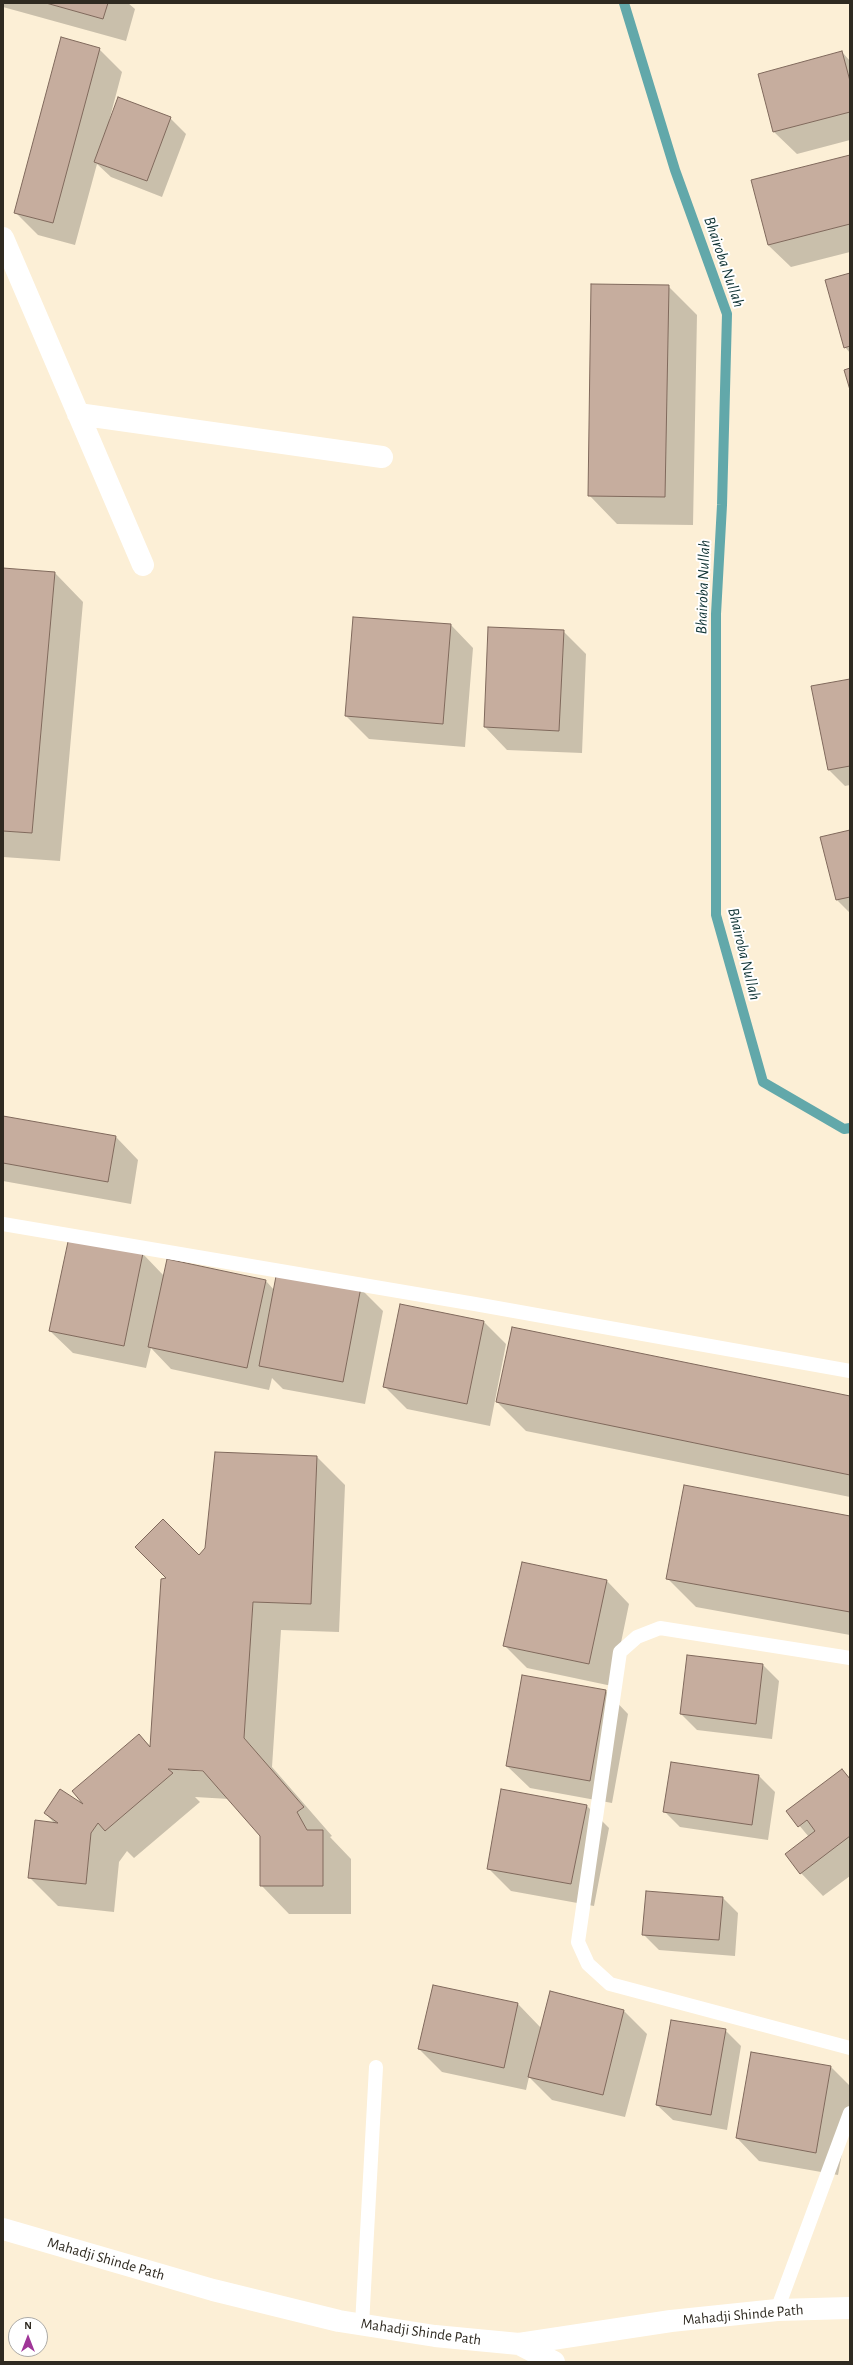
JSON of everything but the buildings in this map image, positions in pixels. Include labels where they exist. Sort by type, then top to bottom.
[{"type":"street","points":[[3,238],[143,565]]},
{"type":"street","points":[[78,414],[382,457]]},
{"type":"street","name":"Mahadji Shinde Path","points":[[3,2229],[213,2290],[362,2325],[435,2336],[519,2344],[671,2321],[777,2310],[850,2308]]},
{"type":"street","points":[[519,2344],[554,2362]]},
{"type":"lane","points":[[3,1224],[475,1304],[850,1371]]},
{"type":"lane","points":[[850,1658],[660,1628],[637,1637],[620,1652],[578,1942],[588,1964],[610,1984],[850,2048]]},
{"type":"lane","points":[[362,2325],[376,2067]]},
{"type":"lane","points":[[777,2310],[850,2113]]},
{"type":"waterway","name":"Bhairoba Nullah","points":[[624,3],[675,170],[727,314],[722,505],[716,614],[716,915],[763,1082],[844,1129],[850,1128]]}]
